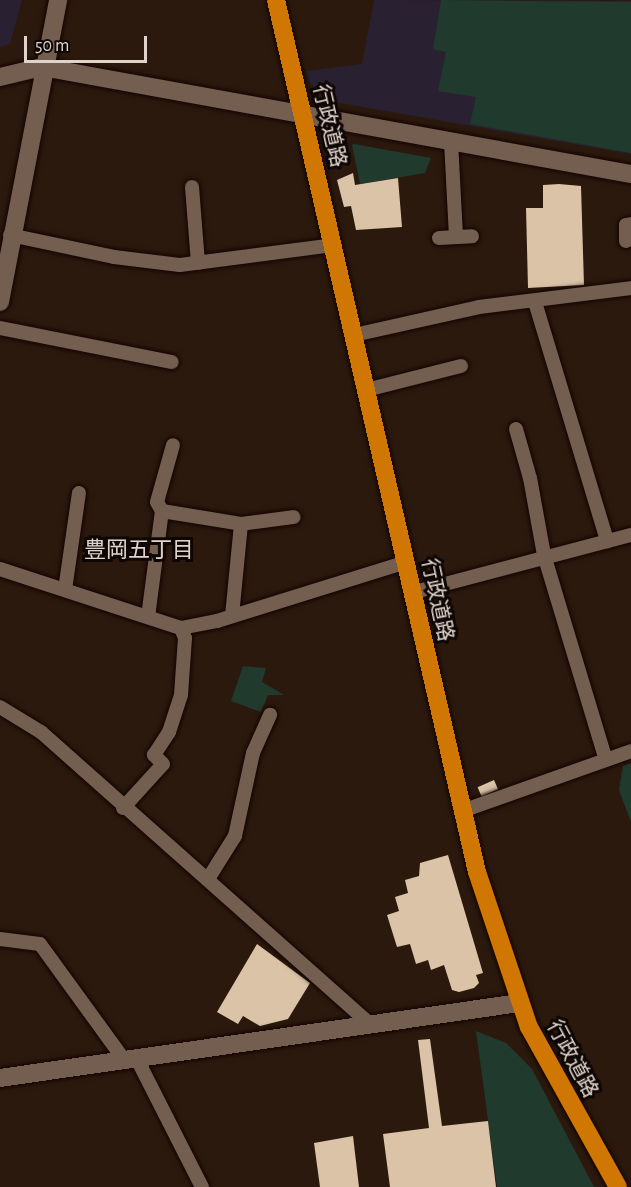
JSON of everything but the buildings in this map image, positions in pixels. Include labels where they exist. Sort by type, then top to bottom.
[{"type":"highway","name":"行政道路","points":[[276,0],[462,812],[519,1004],[618,1187]]},
{"type":"street","points":[[0,302],[10,234],[42,67],[58,0]]},
{"type":"street","points":[[0,78],[42,67],[631,174]]},
{"type":"street","points":[[451,141],[456,237]]},
{"type":"street","points":[[192,187],[198,263]]},
{"type":"street","points":[[626,241],[626,225],[631,224]]},
{"type":"street","points":[[10,234],[114,257],[198,263],[333,244]]},
{"type":"street","points":[[439,238],[472,236]]},
{"type":"street","points":[[354,335],[479,307],[535,302],[631,288]]},
{"type":"street","points":[[535,302],[607,540]]},
{"type":"street","points":[[0,327],[172,362]]},
{"type":"street","points":[[366,390],[460,366]]},
{"type":"street","points":[[516,429],[531,478],[544,555],[606,760]]},
{"type":"street","points":[[148,617],[162,511],[157,502],[173,445]]},
{"type":"street","points":[[65,590],[79,493]]},
{"type":"street","points":[[162,511],[241,524],[294,517]]},
{"type":"street","points":[[232,616],[241,524]]},
{"type":"street","points":[[411,592],[544,555],[631,535]]},
{"type":"street","points":[[0,569],[181,628],[232,616],[406,562]]},
{"type":"street","points":[[123,808],[163,764],[153,755],[169,732],[181,695],[185,638],[181,628]]},
{"type":"street","points":[[0,708],[41,732],[123,808],[208,879],[371,1025]]},
{"type":"street","points":[[208,879],[235,836],[253,753],[270,715]]},
{"type":"street","points":[[462,812],[631,752]]},
{"type":"street","points":[[0,939],[40,944],[131,1060],[202,1187]]},
{"type":"street","points":[[0,1078],[519,1004]]},
{"type":"shaded area","points":[[0,0],[22,0],[10,44],[0,47]]},
{"type":"shaded area","points":[[374,0],[631,1],[631,154],[329,101],[310,83],[306,71],[362,64]]},
{"type":"green space","points":[[441,0],[631,2],[631,153],[470,124],[476,97],[438,91],[446,52],[433,49]]},
{"type":"green space","points":[[352,145],[431,158],[425,173],[360,184]]},
{"type":"green space","points":[[243,666],[266,668],[262,682],[284,695],[268,695],[261,712],[231,701]]},
{"type":"green space","points":[[631,763],[631,822],[619,790],[623,766]]},
{"type":"green space","points":[[476,1031],[506,1043],[532,1069],[594,1187],[497,1187]]},
{"type":"district","name":"豊岡五丁目","points":[[139,551]]}]
